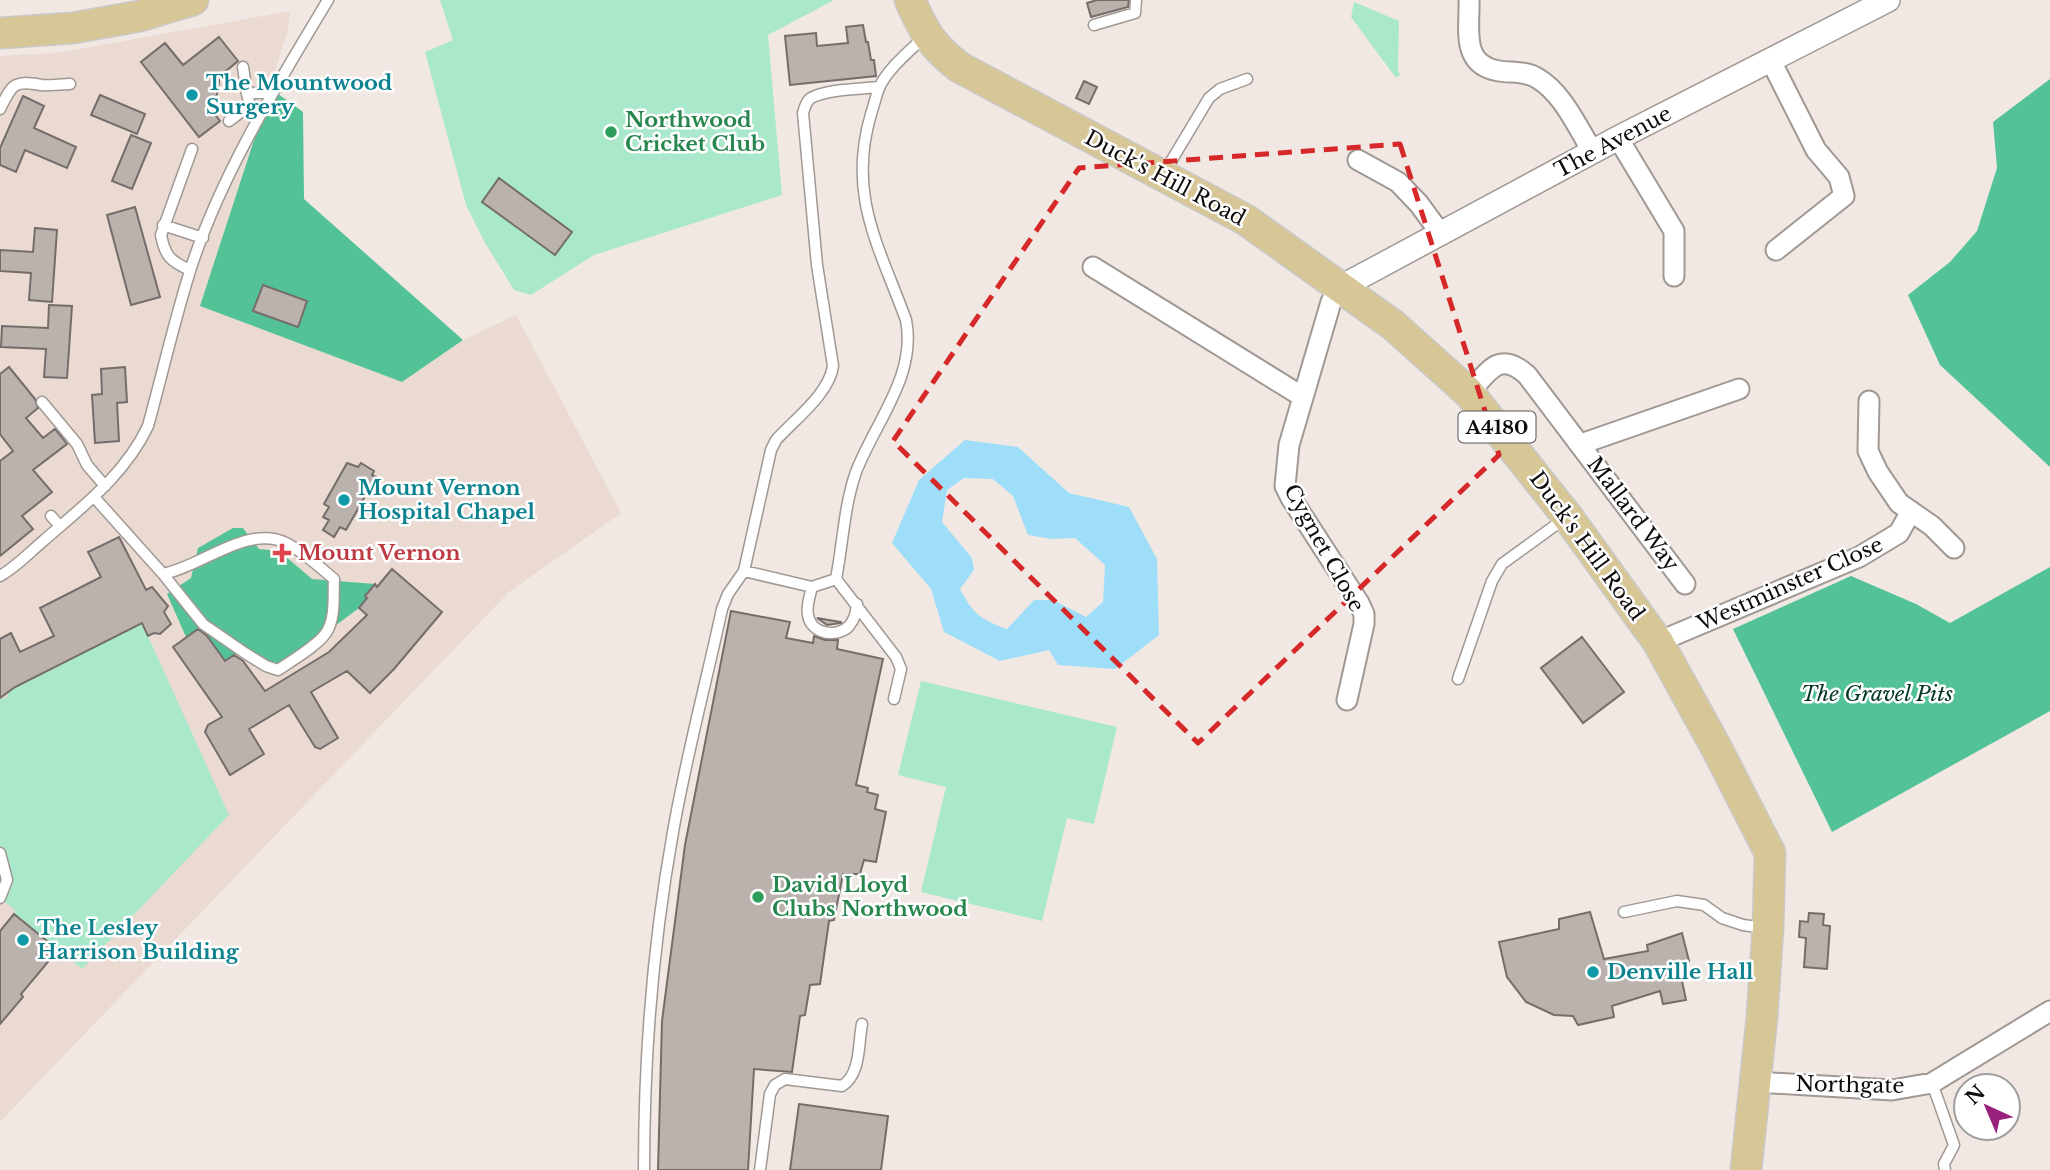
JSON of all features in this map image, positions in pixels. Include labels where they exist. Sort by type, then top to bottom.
[{"type":"main road","points":[[0,33],[73,28],[141,16],[193,0]]},
{"type":"main road","name":"Duck's Hill Road","points":[[910,0],[926,35],[941,53],[959,66],[1246,220],[1392,325],[1469,393],[1567,516],[1658,642],[1770,853],[1768,928],[1746,1170]]},
{"type":"street","points":[[1469,0],[1470,51],[1480,63],[1496,71],[1535,77],[1554,92],[1593,152]]},
{"type":"street","name":"The Avenue","points":[[1341,287],[1618,138],[1888,0]]},
{"type":"street","points":[[1771,61],[1816,150],[1839,177],[1844,196],[1776,250]]},
{"type":"street","points":[[1618,138],[1674,231],[1674,276]]},
{"type":"street","points":[[1358,160],[1398,182],[1419,204],[1441,234]]},
{"type":"street","points":[[1093,267],[1303,397]]},
{"type":"street","name":"Cygnet Close","points":[[1341,287],[1331,302],[1289,445],[1285,486],[1364,614],[1347,700]]},
{"type":"street","name":"Mallard Way","points":[[1469,393],[1493,367],[1503,362],[1516,365],[1527,375],[1581,444],[1685,584]]},
{"type":"street","name":"Mallard Way","points":[[1581,444],[1739,389]]},
{"type":"street","points":[[1869,401],[1868,451],[1878,472],[1899,503],[1932,526],[1954,548]]},
{"type":"street","name":"Westminster Close","points":[[1658,642],[1859,557],[1899,533],[1912,512]]},
{"type":"street","name":"Northgate","points":[[1755,1082],[1892,1090],[1932,1083],[2048,1016]]},
{"type":"lane","points":[[0,576],[94,497],[133,454],[148,426],[190,270],[225,183],[274,91],[328,0]]},
{"type":"lane","points":[[1094,25],[1135,13],[1136,0]]},
{"type":"lane","points":[[894,699],[901,669],[896,657],[858,604],[836,579],[845,511],[856,472],[902,377],[909,334],[867,215],[861,178],[864,139],[879,87],[890,71],[926,35]]},
{"type":"lane","points":[[229,121],[250,105],[243,67]]},
{"type":"lane","points":[[1162,176],[1209,98],[1220,89],[1247,79]]},
{"type":"lane","points":[[0,109],[15,85],[25,81],[42,85],[69,84]]},
{"type":"lane","points":[[644,1170],[648,1028],[673,832],[722,609],[728,593],[744,571],[771,450],[776,440],[824,390],[831,379],[833,366],[817,265],[803,113],[805,104],[810,99],[879,87]]},
{"type":"lane","points":[[247,94],[274,91]]},
{"type":"lane","points":[[190,270],[174,263],[167,254],[160,235],[192,149]]},
{"type":"lane","points":[[163,225],[203,238]]},
{"type":"lane","points":[[42,402],[78,444],[87,465],[105,486]]},
{"type":"lane","points":[[94,497],[163,574],[203,624],[266,666],[278,670],[300,655],[326,633],[333,614],[334,579],[306,555],[283,541],[251,538],[177,572],[163,574]]},
{"type":"lane","points":[[51,516],[60,526]]},
{"type":"lane","points":[[1458,679],[1492,581],[1502,564],[1567,516]]},
{"type":"lane","points":[[177,572],[188,558]]},
{"type":"lane","points":[[744,571],[812,587],[836,579]]},
{"type":"lane","points":[[812,587],[807,615],[821,631],[839,633],[847,628],[855,616],[858,604]]},
{"type":"lane","points":[[0,853],[7,880],[0,898]]},
{"type":"lane","points":[[1624,912],[1677,901],[1704,905],[1722,918],[1743,925],[1768,928]]},
{"type":"lane","points":[[761,1170],[770,1094],[775,1085],[785,1079],[842,1086],[854,1073],[862,1024]]},
{"type":"lane","points":[[1932,1083],[1954,1145],[1944,1164],[1945,1170]]},
{"type":"highlighted area","points":[[1400,144],[1499,455],[1198,743],[893,441],[1079,168]]},
{"type":"shaded area","name":"Mount Vernon","points":[[290,11],[288,30],[201,306],[402,382],[463,340],[516,315],[621,513],[509,592],[0,1122],[0,56],[57,53]]},
{"type":"green space","name":"Northwood Cricket Club","points":[[440,0],[834,0],[768,35],[782,195],[594,255],[531,295],[514,290],[466,205],[425,52],[453,40]]},
{"type":"green space","points":[[1354,2],[1399,21],[1400,75],[1396,78],[1351,17]]},
{"type":"green space","points":[[2050,79],[2050,467],[1940,365],[1908,295],[1950,262],[1977,231],[1997,168],[1993,122]]},
{"type":"green space","points":[[274,91],[303,112],[304,199],[463,340],[402,382],[200,306],[266,103]]},
{"type":"green space","points":[[233,528],[243,528],[259,549],[279,551],[312,579],[375,584],[365,595],[367,598],[359,608],[284,664],[268,664],[238,653],[225,661],[201,627],[186,637],[167,594],[191,578],[198,548]]},
{"type":"green space","name":"The Gravel Pits","points":[[2050,567],[2050,711],[1832,832],[1733,629],[1851,576],[1916,604],[1950,623]]},
{"type":"green space","points":[[142,623],[229,815],[82,969],[14,914],[15,910],[0,898],[0,699],[8,697],[8,692],[15,687]]},
{"type":"green space","points":[[921,681],[1117,727],[1094,824],[1067,818],[1042,921],[921,892],[946,787],[898,775]]},
{"type":"water","points":[[965,440],[1018,447],[1069,493],[1129,507],[1157,559],[1159,635],[1115,669],[1058,665],[1049,650],[1000,661],[944,632],[931,589],[892,543],[919,480]],"holes":[[[964,478],[993,479],[1013,496],[1028,535],[1052,539],[1075,538],[1105,565],[1103,602],[1086,617],[1053,600],[1034,600],[1007,629],[984,619],[969,604],[960,589],[974,570],[972,558],[942,522],[947,490]]]},
{"type":"building","points":[[1097,0],[1129,0],[1128,7],[1091,17],[1087,3]]},
{"type":"building","points":[[863,25],[876,76],[790,85],[785,36],[816,33],[817,46],[848,43],[846,27]]},
{"type":"building","name":"The Mountwood Surgery","points":[[219,37],[238,61],[220,76],[214,113],[220,121],[199,137],[141,62],[165,43],[183,65]]},
{"type":"building","points":[[1084,81],[1097,87],[1089,104],[1076,98]]},
{"type":"building","points":[[100,95],[145,114],[137,134],[91,115]]},
{"type":"building","points":[[23,96],[44,106],[34,128],[76,147],[67,168],[25,150],[16,172],[0,165],[0,148]]},
{"type":"building","points":[[131,135],[151,143],[132,189],[112,181]]},
{"type":"building","points":[[499,178],[572,232],[555,255],[482,202]]},
{"type":"building","points":[[135,207],[160,297],[131,305],[107,215]]},
{"type":"building","points":[[35,228],[57,230],[52,302],[29,300],[31,273],[0,271],[0,250],[33,252]]},
{"type":"building","points":[[263,285],[307,301],[298,327],[253,311]]},
{"type":"building","points":[[49,305],[72,306],[67,378],[44,377],[46,349],[1,347],[2,326],[48,328]]},
{"type":"building","points":[[9,367],[35,399],[38,408],[26,418],[43,438],[55,429],[67,444],[33,470],[52,492],[22,516],[33,529],[0,556],[0,461],[13,451],[0,434],[0,374]]},
{"type":"building","points":[[125,367],[127,402],[117,403],[119,441],[95,443],[92,395],[102,394],[101,369]]},
{"type":"building","name":"Mount Vernon Hospital Chapel","points":[[347,463],[358,467],[361,463],[374,471],[372,475],[376,477],[346,530],[340,527],[334,537],[323,530],[329,520],[323,517],[329,507],[324,504]]},
{"type":"building","points":[[119,537],[146,590],[152,587],[168,606],[164,612],[171,624],[160,634],[148,636],[142,623],[15,687],[0,698],[0,639],[11,633],[20,652],[54,636],[40,608],[101,577],[88,552]]},
{"type":"building","points":[[392,569],[442,612],[370,693],[347,671],[311,692],[338,738],[320,749],[315,747],[289,705],[249,729],[264,754],[230,775],[205,732],[208,725],[222,717],[173,647],[198,629],[207,636],[225,661],[234,655],[243,661],[265,691],[329,652],[367,615],[359,608],[367,598],[365,596],[375,584],[377,587]]},
{"type":"building","name":"David Lloyd Clubs Northwood","points":[[731,611],[790,622],[786,638],[813,643],[814,636],[825,640],[838,640],[837,649],[883,659],[856,785],[868,788],[867,792],[878,795],[875,809],[886,812],[876,862],[864,860],[860,874],[843,874],[834,920],[829,921],[820,984],[810,985],[805,1015],[800,1016],[792,1072],[754,1069],[748,1170],[658,1170],[662,1021],[685,845]]},
{"type":"building","points":[[817,618],[841,622],[841,623],[827,625]]},
{"type":"building","points":[[1582,637],[1624,692],[1583,723],[1541,668]]},
{"type":"building","name":"Denville Hall","points":[[1590,912],[1604,959],[1648,951],[1647,945],[1682,933],[1689,961],[1678,962],[1686,1000],[1663,1004],[1660,991],[1612,1006],[1614,1017],[1578,1025],[1573,1016],[1554,1015],[1526,1002],[1507,977],[1499,942],[1559,929],[1559,919]]},
{"type":"building","points":[[1809,913],[1824,914],[1823,925],[1830,926],[1827,969],[1804,967],[1806,938],[1799,937],[1800,921],[1808,922]]},
{"type":"building","name":"The Lesley Harrison Building","points":[[14,914],[58,950],[0,1024],[0,931]]},
{"type":"building","points":[[799,1104],[888,1116],[881,1170],[790,1170]]},
{"type":"place","name":"The Mountwood Surgery","points":[[192,95]]},
{"type":"place","name":"Northwood Cricket Club","points":[[611,132]]},
{"type":"place","name":"Mount Vernon Hospital Chapel","points":[[344,500]]},
{"type":"place","name":"Mount Vernon","points":[[282,553]]},
{"type":"place","name":"David Lloyd Clubs Northwood","points":[[758,897]]},
{"type":"place","name":"The Lesley Harrison Building","points":[[23,940]]},
{"type":"place","name":"Denville Hall","points":[[1593,972]]}]
